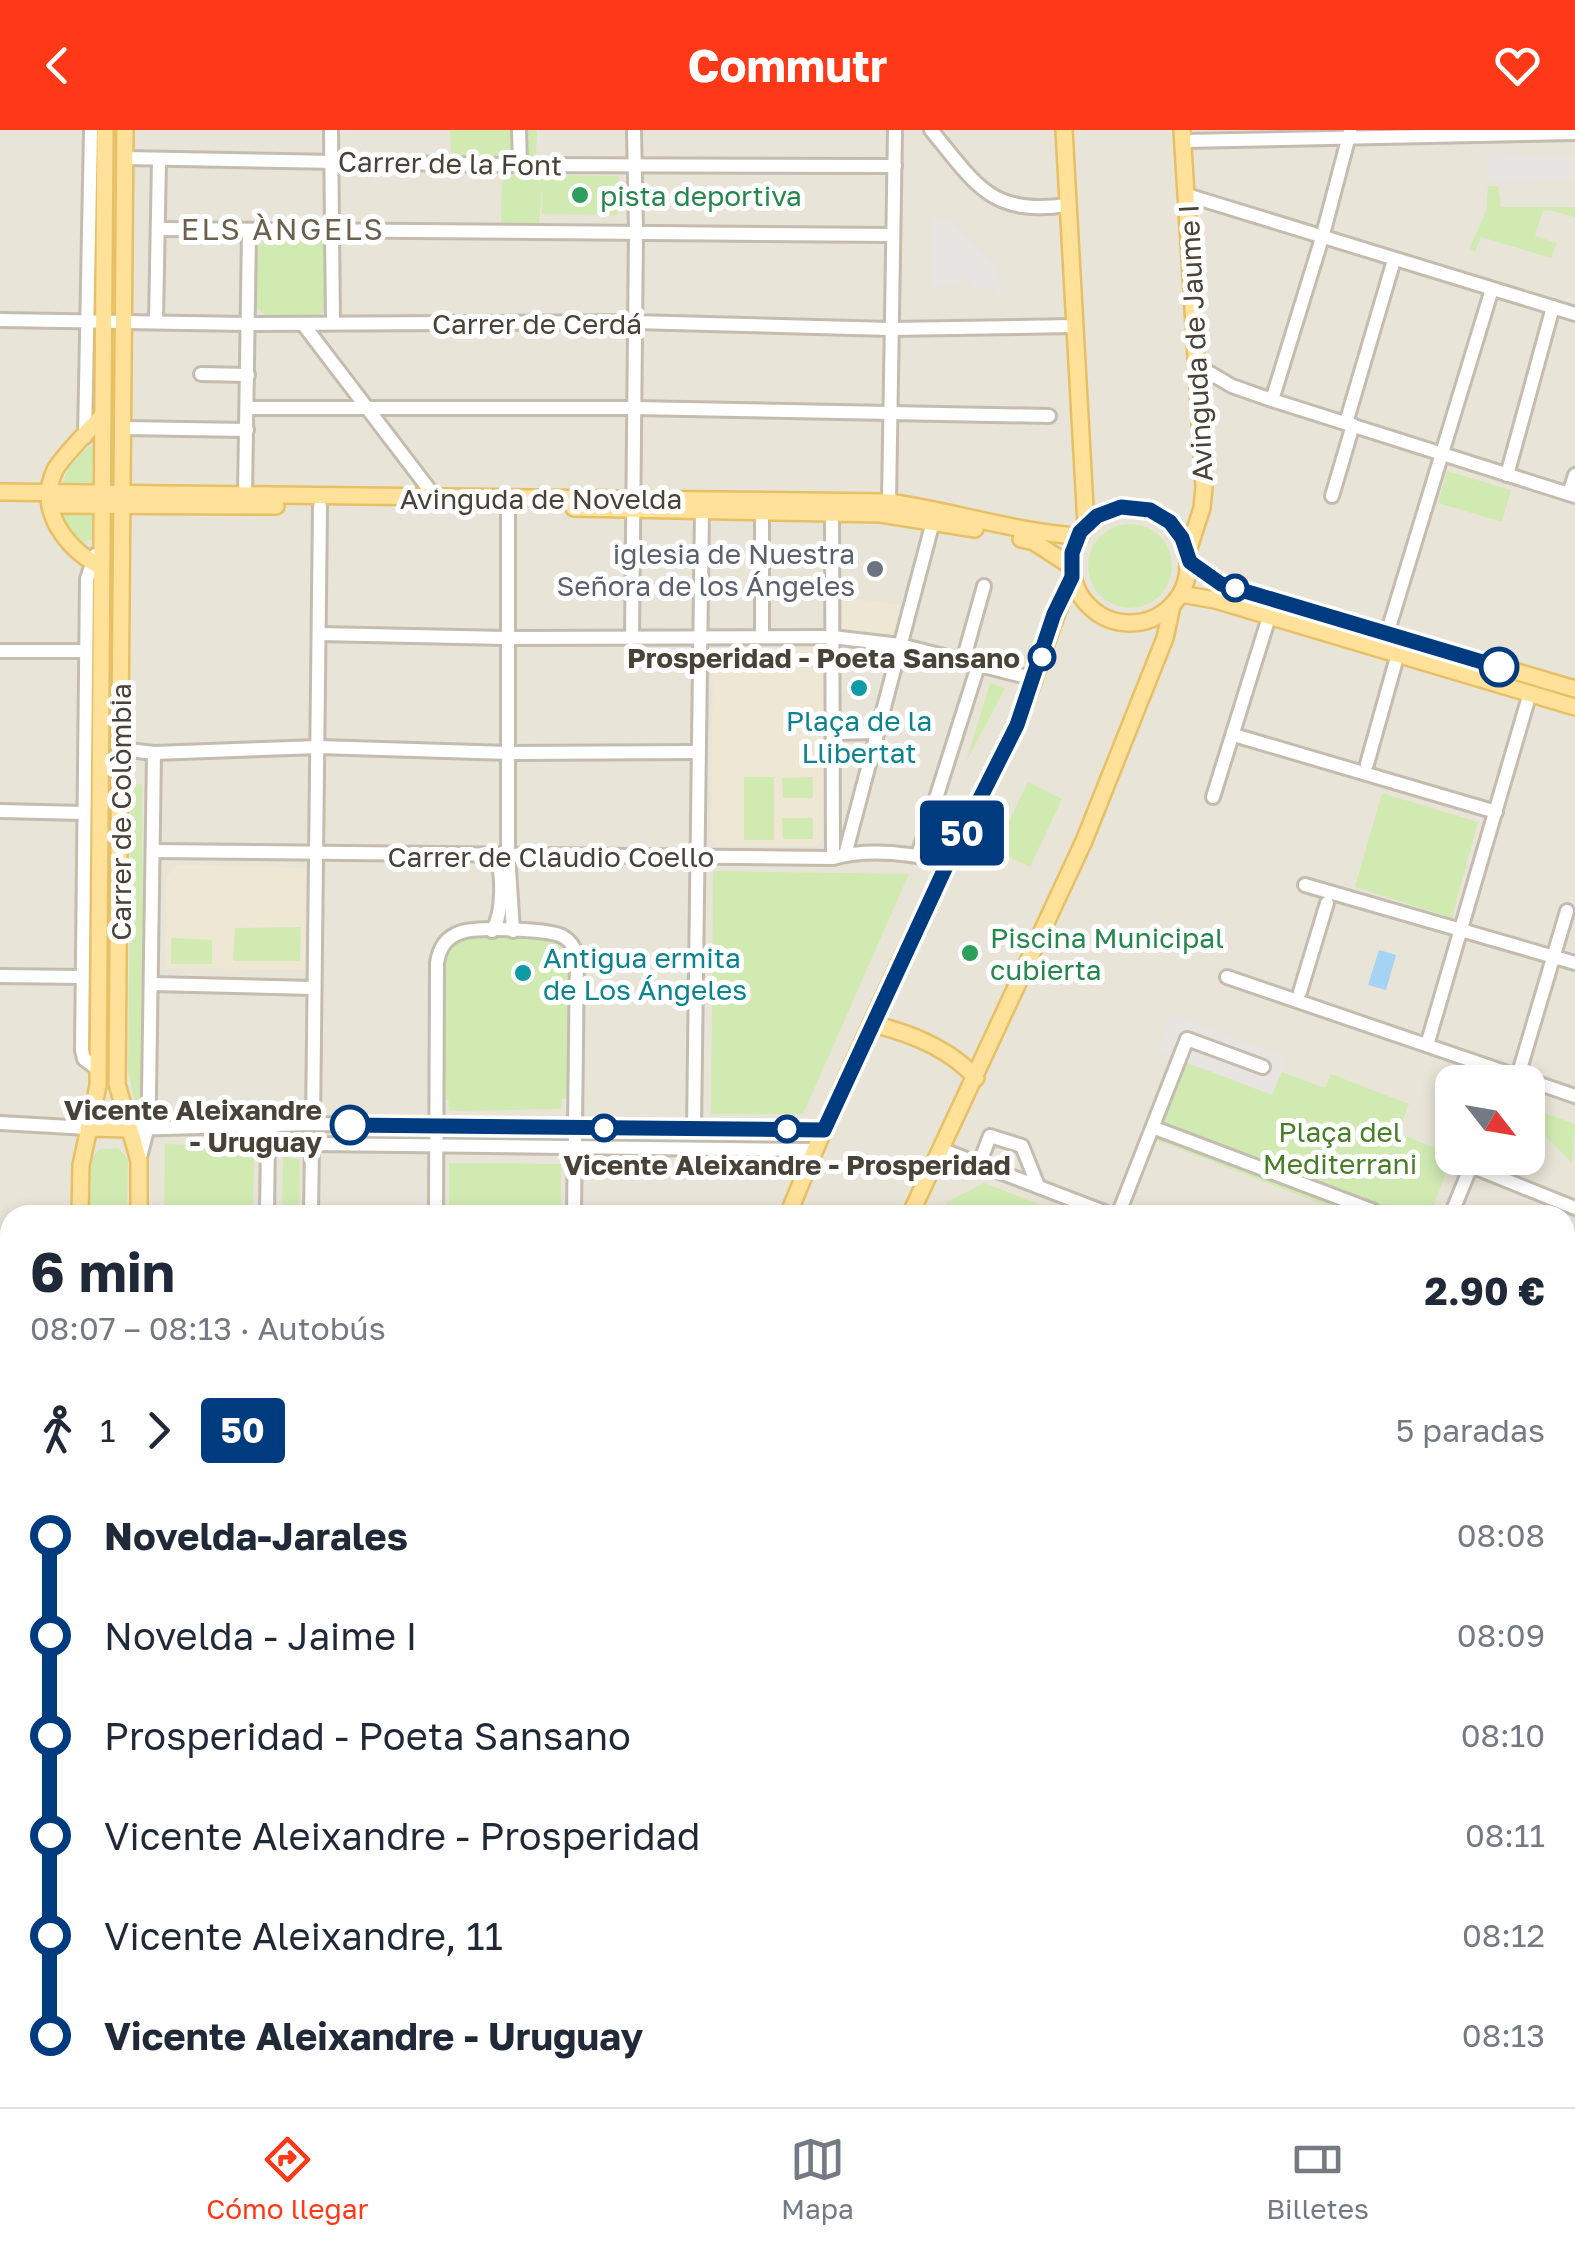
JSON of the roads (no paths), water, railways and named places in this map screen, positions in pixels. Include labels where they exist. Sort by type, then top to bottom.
[{"type":"main road","name":"Carrer de Colòmbia","points":[[80,1205],[82,1165],[95,1108],[98,1069],[96,564],[102,544],[102,416],[95,320],[105,130]]},
{"type":"main road","name":"Carrer de Colòmbia","points":[[126,130],[118,1084],[139,1161],[139,1205]]},
{"type":"main road","points":[[792,1205],[872,1024],[1017,725],[1082,530],[1064,130]]},
{"type":"main road","name":"Avinguda de Jaume I","points":[[1182,136],[1203,502],[1188,558]]},
{"type":"main road","points":[[96,564],[58,528],[50,499],[55,470],[102,416]]},
{"type":"main road","name":"Avinguda de Novelda","points":[[0,492],[50,499],[320,506],[889,502],[1034,542],[1071,572]]},
{"type":"main road","name":"Avinguda de Novelda","points":[[122,501],[245,495],[435,497],[508,503]]},
{"type":"main road","name":"Avinguda de Novelda","points":[[633,503],[702,510],[935,514],[1036,534],[1082,530]]},
{"type":"main road","points":[[915,1205],[1084,841],[1165,638],[1188,558],[1182,538],[1170,522],[1150,510],[1121,507],[1097,516],[1082,530]]},
{"type":"main road","points":[[1188,558],[1221,584],[1574,684]]},
{"type":"main road","points":[[1071,572],[1079,596],[1091,609],[1116,622],[1150,620],[1176,600],[1214,600],[1575,707]]},
{"type":"main road","points":[[872,1024],[902,1031],[959,1060],[976,1078]]},
{"type":"main road","points":[[88,1128],[128,1129]]},
{"type":"street","points":[[85,437],[95,320],[91,130]]},
{"type":"street","points":[[332,130],[334,323]]},
{"type":"street","points":[[519,130],[520,164]]},
{"type":"street","points":[[632,638],[634,130]]},
{"type":"street","points":[[889,502],[895,130]]},
{"type":"street","points":[[930,130],[977,186],[1002,202],[1021,208],[1068,205]]},
{"type":"street","points":[[1206,130],[1222,140]]},
{"type":"street","points":[[1182,136],[1222,140],[1350,134],[1575,133]]},
{"type":"street","points":[[1272,400],[1350,134]]},
{"type":"street","name":"Carrer de la Font","points":[[125,158],[895,166]]},
{"type":"street","points":[[156,320],[158,160]]},
{"type":"street","points":[[1186,195],[1575,314]]},
{"type":"street","points":[[158,229],[893,235]]},
{"type":"street","points":[[245,495],[249,232]]},
{"type":"street","points":[[1332,496],[1394,260]]},
{"type":"street","points":[[1388,634],[1492,289]]},
{"type":"street","points":[[1507,475],[1552,307]]},
{"type":"street","name":"Carrer de Cerdá","points":[[0,320],[248,324],[635,322],[890,329],[1074,326]]},
{"type":"street","points":[[303,324],[435,497]]},
{"type":"street","points":[[1198,366],[1232,386],[1272,400],[1572,495],[1575,475]]},
{"type":"street","points":[[201,374],[248,375]]},
{"type":"street","points":[[247,408],[634,408],[1049,416]]},
{"type":"street","points":[[124,428],[247,430]]},
{"type":"street","points":[[492,931],[499,919],[508,753],[508,503]]},
{"type":"street","points":[[313,1124],[320,506]]},
{"type":"street","points":[[694,1128],[702,510]]},
{"type":"street","points":[[762,512],[762,637]]},
{"type":"street","points":[[832,512],[833,825],[839,856]]},
{"type":"street","points":[[839,856],[852,824],[935,514]]},
{"type":"street","name":"Carrer de Colòmbia","points":[[96,564],[86,651],[81,976],[82,1050],[84,1059],[98,1069]]},
{"type":"street","points":[[962,661],[984,586]]},
{"type":"street","points":[[1213,797],[1268,617]]},
{"type":"street","points":[[319,634],[832,637],[900,645],[1035,679]]},
{"type":"street","points":[[0,651],[86,651]]},
{"type":"street","points":[[1366,764],[1395,664]]},
{"type":"street","points":[[918,855],[978,666]]},
{"type":"street","points":[[1427,1045],[1530,693]]},
{"type":"street","points":[[833,732],[877,732]]},
{"type":"street","points":[[1234,735],[1496,812]]},
{"type":"street","points":[[120,749],[154,753],[320,746],[508,753],[698,752]]},
{"type":"street","name":"Carrer de Colòmbia","points":[[139,1161],[148,1126],[154,753]]},
{"type":"street","points":[[834,757],[871,756]]},
{"type":"street","points":[[0,811],[84,813]]},
{"type":"street","points":[[833,825],[852,824]]},
{"type":"street","name":"Carrer de Claudio Coello","points":[[154,851],[318,855],[918,855],[948,862]]},
{"type":"street","points":[[502,854],[513,932]]},
{"type":"street","points":[[1305,885],[1575,963]]},
{"type":"street","points":[[1300,992],[1326,903]]},
{"type":"street","points":[[1521,1065],[1567,912]]},
{"type":"street","points":[[436,1205],[438,952],[463,930],[549,932],[566,938],[577,954],[574,1205]]},
{"type":"street","points":[[0,976],[81,976]]},
{"type":"street","points":[[1228,976],[1486,1065]]},
{"type":"street","points":[[152,984],[313,988]]},
{"type":"street","points":[[1119,1205],[1188,1039],[1263,1067]]},
{"type":"street","points":[[1545,1085],[1575,1096]]},
{"type":"street","points":[[0,1123],[88,1128]]},
{"type":"street","points":[[128,1129],[313,1124],[824,1130]]},
{"type":"street","points":[[207,1126],[220,1132],[268,1134],[312,1144],[814,1150]]},
{"type":"street","points":[[1160,1130],[1358,1205]]},
{"type":"street","points":[[267,1205],[268,1134]]},
{"type":"street","points":[[980,1162],[990,1136],[1022,1146],[1038,1186]]},
{"type":"street","points":[[312,1144],[312,1205]]},
{"type":"street","points":[[943,1150],[1088,1205]]},
{"type":"street","points":[[1455,1205],[1471,1166],[1568,1205]]},
{"type":"water","points":[[1379,950],[1396,955],[1386,990],[1368,985]]},
{"type":"place","name":"pista deportiva","points":[[580,195]]},
{"type":"place","name":"iglesia de Nuestra Señora de los Ángeles","points":[[875,569]]},
{"type":"place","name":"Prosperidad - Poeta Sansano","points":[[1042,657]]},
{"type":"place","name":"Plaça de la Llibertat","points":[[859,688]]},
{"type":"place","name":"Piscina Municipal cubierta","points":[[970,953]]},
{"type":"place","name":"Antigua ermita de Los Ángeles","points":[[523,973]]},
{"type":"place","name":"Vicente Aleixandre - Uruguay","points":[[350,1125]]},
{"type":"place","name":"Vicente Aleixandre - Prosperidad","points":[[787,1129]]},
{"type":"district","name":"ELS ÀNGELS","points":[[283,229]]},
{"type":"park label","name":"Plaça del Mediterrani","points":[[1340,1147]]}]
